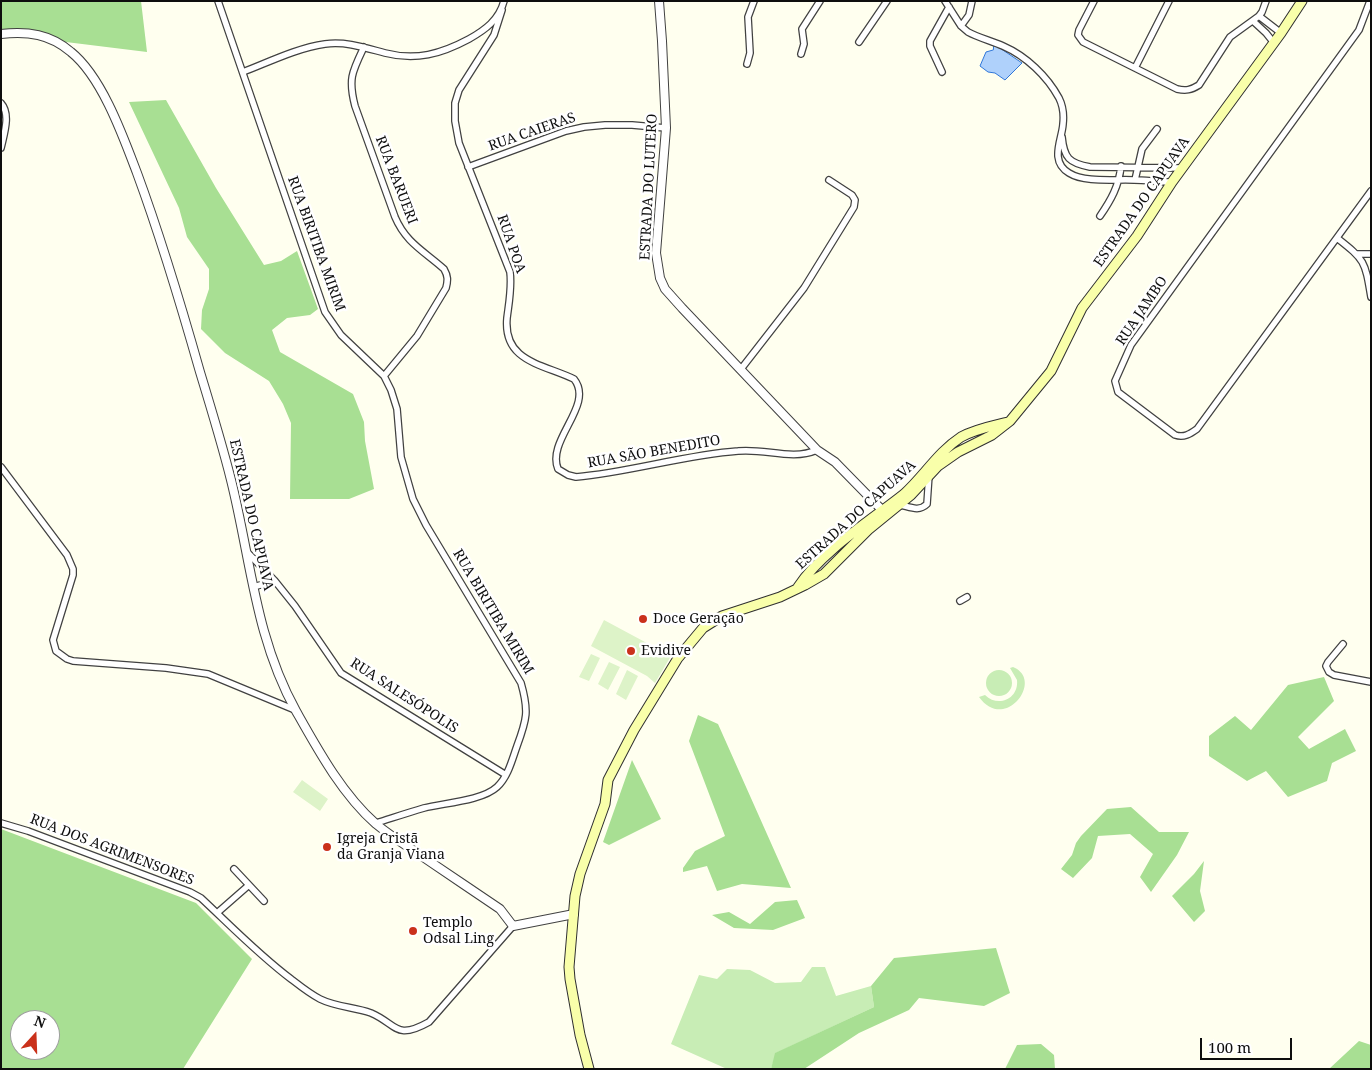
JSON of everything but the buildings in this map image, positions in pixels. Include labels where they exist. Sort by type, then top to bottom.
[{"type":"main road","name":"ESTRADA DO CAPUAVA","points":[[589,1069],[580,1035],[569,967],[575,896],[580,874],[605,804],[608,780],[634,730],[678,658],[703,628],[713,621],[742,608],[780,597],[829,570],[868,530],[900,505],[948,458],[992,435],[1010,421],[1051,371],[1082,308],[1137,236],[1172,182],[1281,34],[1302,1]]},
{"type":"main road","name":"ESTRADA DO CAPUAVA","points":[[798,588],[804,579],[843,541],[905,493],[944,451],[963,436],[983,428],[1010,421]]},
{"type":"main road","points":[[963,436],[969,440],[968,447]]},
{"type":"main road","points":[[821,562],[829,570]]},
{"type":"street","name":"RUA BIRITIBA MIRIM","points":[[218,1],[325,312],[341,335],[384,376],[397,409],[401,457],[414,499],[426,525],[522,683],[527,712],[506,776]]},
{"type":"street","name":"RUA POA","points":[[504,1],[494,35],[459,90],[455,103],[455,122],[468,167],[510,272],[512,284],[507,330],[511,343],[517,352],[526,359],[574,379],[580,390],[575,411]]},
{"type":"street","name":"ESTRADA DO LUTERO","points":[[659,1],[666,128],[656,253],[660,278],[665,289],[682,308],[817,450],[835,462],[880,512]]},
{"type":"street","points":[[747,64],[750,53],[748,17],[754,1]]},
{"type":"street","points":[[801,54],[804,44],[802,29],[820,1]]},
{"type":"street","points":[[859,42],[887,1]]},
{"type":"street","points":[[945,1],[961,26],[974,35],[1004,46],[1016,53],[1033,66],[1047,81],[1059,98],[1063,110],[1061,135],[1057,150],[1065,169],[1070,174],[1084,178],[1172,182]]},
{"type":"street","points":[[961,26],[969,15],[972,1]]},
{"type":"street","points":[[1094,1],[1079,30],[1080,39],[1083,42],[1177,89],[1185,90],[1199,85],[1230,37],[1259,16],[1266,1]]},
{"type":"street","points":[[1135,68],[1169,1]]},
{"type":"street","name":"RUA JAMBO","points":[[1370,1],[1359,30],[1131,345],[1116,381],[1118,392],[1175,435],[1180,436],[1192,433],[1197,429],[1371,191]]},
{"type":"street","points":[[942,72],[930,42],[949,8]]},
{"type":"street","points":[[243,72],[306,49],[326,44],[364,47],[403,57],[421,57],[437,54],[484,30],[502,10]]},
{"type":"street","points":[[1259,16],[1281,34]]},
{"type":"street","points":[[1253,21],[1274,42]]},
{"type":"street","points":[[484,30],[494,35]]},
{"type":"street","name":"ESTRADA DO CAPUAVA","points":[[1,34],[27,32],[44,35],[73,53],[87,68],[106,100],[127,148],[168,260],[231,479],[267,645],[275,669],[295,710],[344,788],[376,824],[500,909],[514,926]]},
{"type":"street","name":"RUA BARUERI","points":[[364,47],[351,78],[350,88],[355,106],[400,228],[407,238],[444,269],[448,280],[446,288],[417,336],[384,376]]},
{"type":"street","points":[[1,103],[5,107],[6,117],[1,148]]},
{"type":"street","name":"RUA CAIERAS","points":[[468,167],[566,131],[584,127],[614,125],[666,128]]},
{"type":"street","points":[[1135,180],[1142,149],[1157,129]]},
{"type":"street","points":[[1061,135],[1063,150],[1072,162],[1090,167],[1137,166],[1182,168]]},
{"type":"street","points":[[1107,179],[1108,166]]},
{"type":"street","points":[[1100,216],[1114,194],[1119,180],[1120,166]]},
{"type":"street","points":[[741,369],[804,288],[854,206],[855,200],[852,195],[829,180]]},
{"type":"street","points":[[1337,238],[1362,260],[1367,271],[1371,297]]},
{"type":"street","points":[[1357,254],[1371,254]]},
{"type":"street","name":"RUA SÃO BENEDITO","points":[[575,411],[555,457],[558,469],[576,477],[740,450],[794,456],[808,454],[817,450]]},
{"type":"street","points":[[1,467],[63,549],[73,569],[74,575],[53,640],[56,651],[60,655],[73,661],[166,668],[208,674],[295,710]]},
{"type":"street","points":[[900,505],[919,509],[927,504],[929,476]]},
{"type":"street","name":"RUA SALESÓPOLIS","points":[[247,552],[275,581],[295,606],[341,673],[506,776]]},
{"type":"street","points":[[253,587],[275,581]]},
{"type":"street","points":[[960,601],[967,597]]},
{"type":"street","points":[[1343,644],[1328,662],[1326,666],[1329,672],[1334,675],[1371,682]]},
{"type":"street","points":[[376,824],[407,813],[489,792],[496,788],[506,776]]},
{"type":"street","name":"RUA DOS AGRIMENSORES","points":[[1,823],[28,831],[190,892],[201,898],[258,953],[303,988],[320,999],[336,1005],[373,1014],[393,1028],[407,1030],[420,1027],[429,1022],[514,926]]},
{"type":"street","points":[[234,869],[264,901]]},
{"type":"street","points":[[217,913],[249,885]]},
{"type":"street","points":[[514,926],[574,914]]},
{"type":"green space","points":[[1,1],[141,1],[147,52],[1,34]]},
{"type":"green space","points":[[166,100],[216,188],[264,265],[281,261],[297,251],[318,309],[310,315],[287,318],[272,330],[280,352],[353,394],[364,422],[365,441],[374,489],[349,499],[290,499],[291,423],[283,404],[269,381],[225,353],[201,329],[202,310],[209,289],[209,269],[187,237],[179,208],[129,102]]},
{"type":"green space","name":"Evidive","points":[[604,620],[671,656],[655,683],[647,676],[591,646]]},
{"type":"green space","points":[[591,654],[600,658],[589,681],[579,677]]},
{"type":"green space","points":[[609,662],[620,667],[608,690],[598,684]]},
{"type":"green space","points":[[1013,667],[1022,673],[1025,682],[1023,692],[1010,707],[1000,709],[989,707],[979,697],[985,695],[990,699],[1001,701],[1007,700],[1015,692],[1017,680],[1010,668]]},
{"type":"green space","points":[[627,670],[638,676],[626,700],[616,694]]},
{"type":"green space","points":[[999,670],[1008,674],[1012,683],[1008,692],[999,696],[990,692],[986,683],[990,674]]},
{"type":"green space","points":[[1324,677],[1334,701],[1298,737],[1309,749],[1345,729],[1356,751],[1332,763],[1327,781],[1288,797],[1266,771],[1247,781],[1209,756],[1209,736],[1235,716],[1251,730],[1288,685]]},
{"type":"green space","points":[[698,715],[718,724],[791,888],[742,884],[717,891],[707,866],[683,872],[683,868],[695,851],[725,836],[689,741]]},
{"type":"green space","points":[[632,760],[661,819],[609,845],[603,842]]},
{"type":"green space","points":[[302,780],[328,799],[320,811],[293,792]]},
{"type":"green space","points":[[1131,807],[1159,832],[1189,832],[1177,855],[1151,892],[1140,877],[1153,854],[1130,834],[1098,836],[1092,858],[1073,878],[1061,869],[1072,855],[1076,843],[1081,836],[1107,809]]},
{"type":"green space","points":[[1,829],[196,903],[252,959],[183,1069],[1,1069]]},
{"type":"green space","points":[[1204,861],[1200,891],[1205,911],[1194,922],[1172,896]]},
{"type":"green space","points":[[797,900],[805,918],[773,930],[734,928],[712,915],[729,912],[750,924],[775,902]]},
{"type":"green space","points":[[996,948],[1010,993],[984,1006],[919,998],[909,1010],[859,1033],[804,1069],[771,1069],[775,1053],[874,1007],[871,986],[894,958]]},
{"type":"green space","points":[[812,967],[825,967],[836,996],[871,986],[874,1007],[776,1053],[771,1069],[727,1069],[671,1044],[699,975],[717,979],[727,969],[750,970],[775,983],[801,982]]},
{"type":"green space","points":[[1359,1041],[1371,1045],[1371,1069],[1329,1069]]},
{"type":"green space","points":[[1041,1044],[1054,1055],[1055,1069],[1005,1069],[1017,1045]]},
{"type":"water","points":[[994,44],[1022,63],[1005,80],[980,66],[986,52],[993,50]]},
{"type":"place","name":"Doce Geração","points":[[643,619]]},
{"type":"place","name":"Evidive","points":[[631,651]]},
{"type":"place","name":"Igreja Cristã da Granja Viana","points":[[327,847]]},
{"type":"place","name":"Templo Odsal Ling","points":[[413,931]]}]
